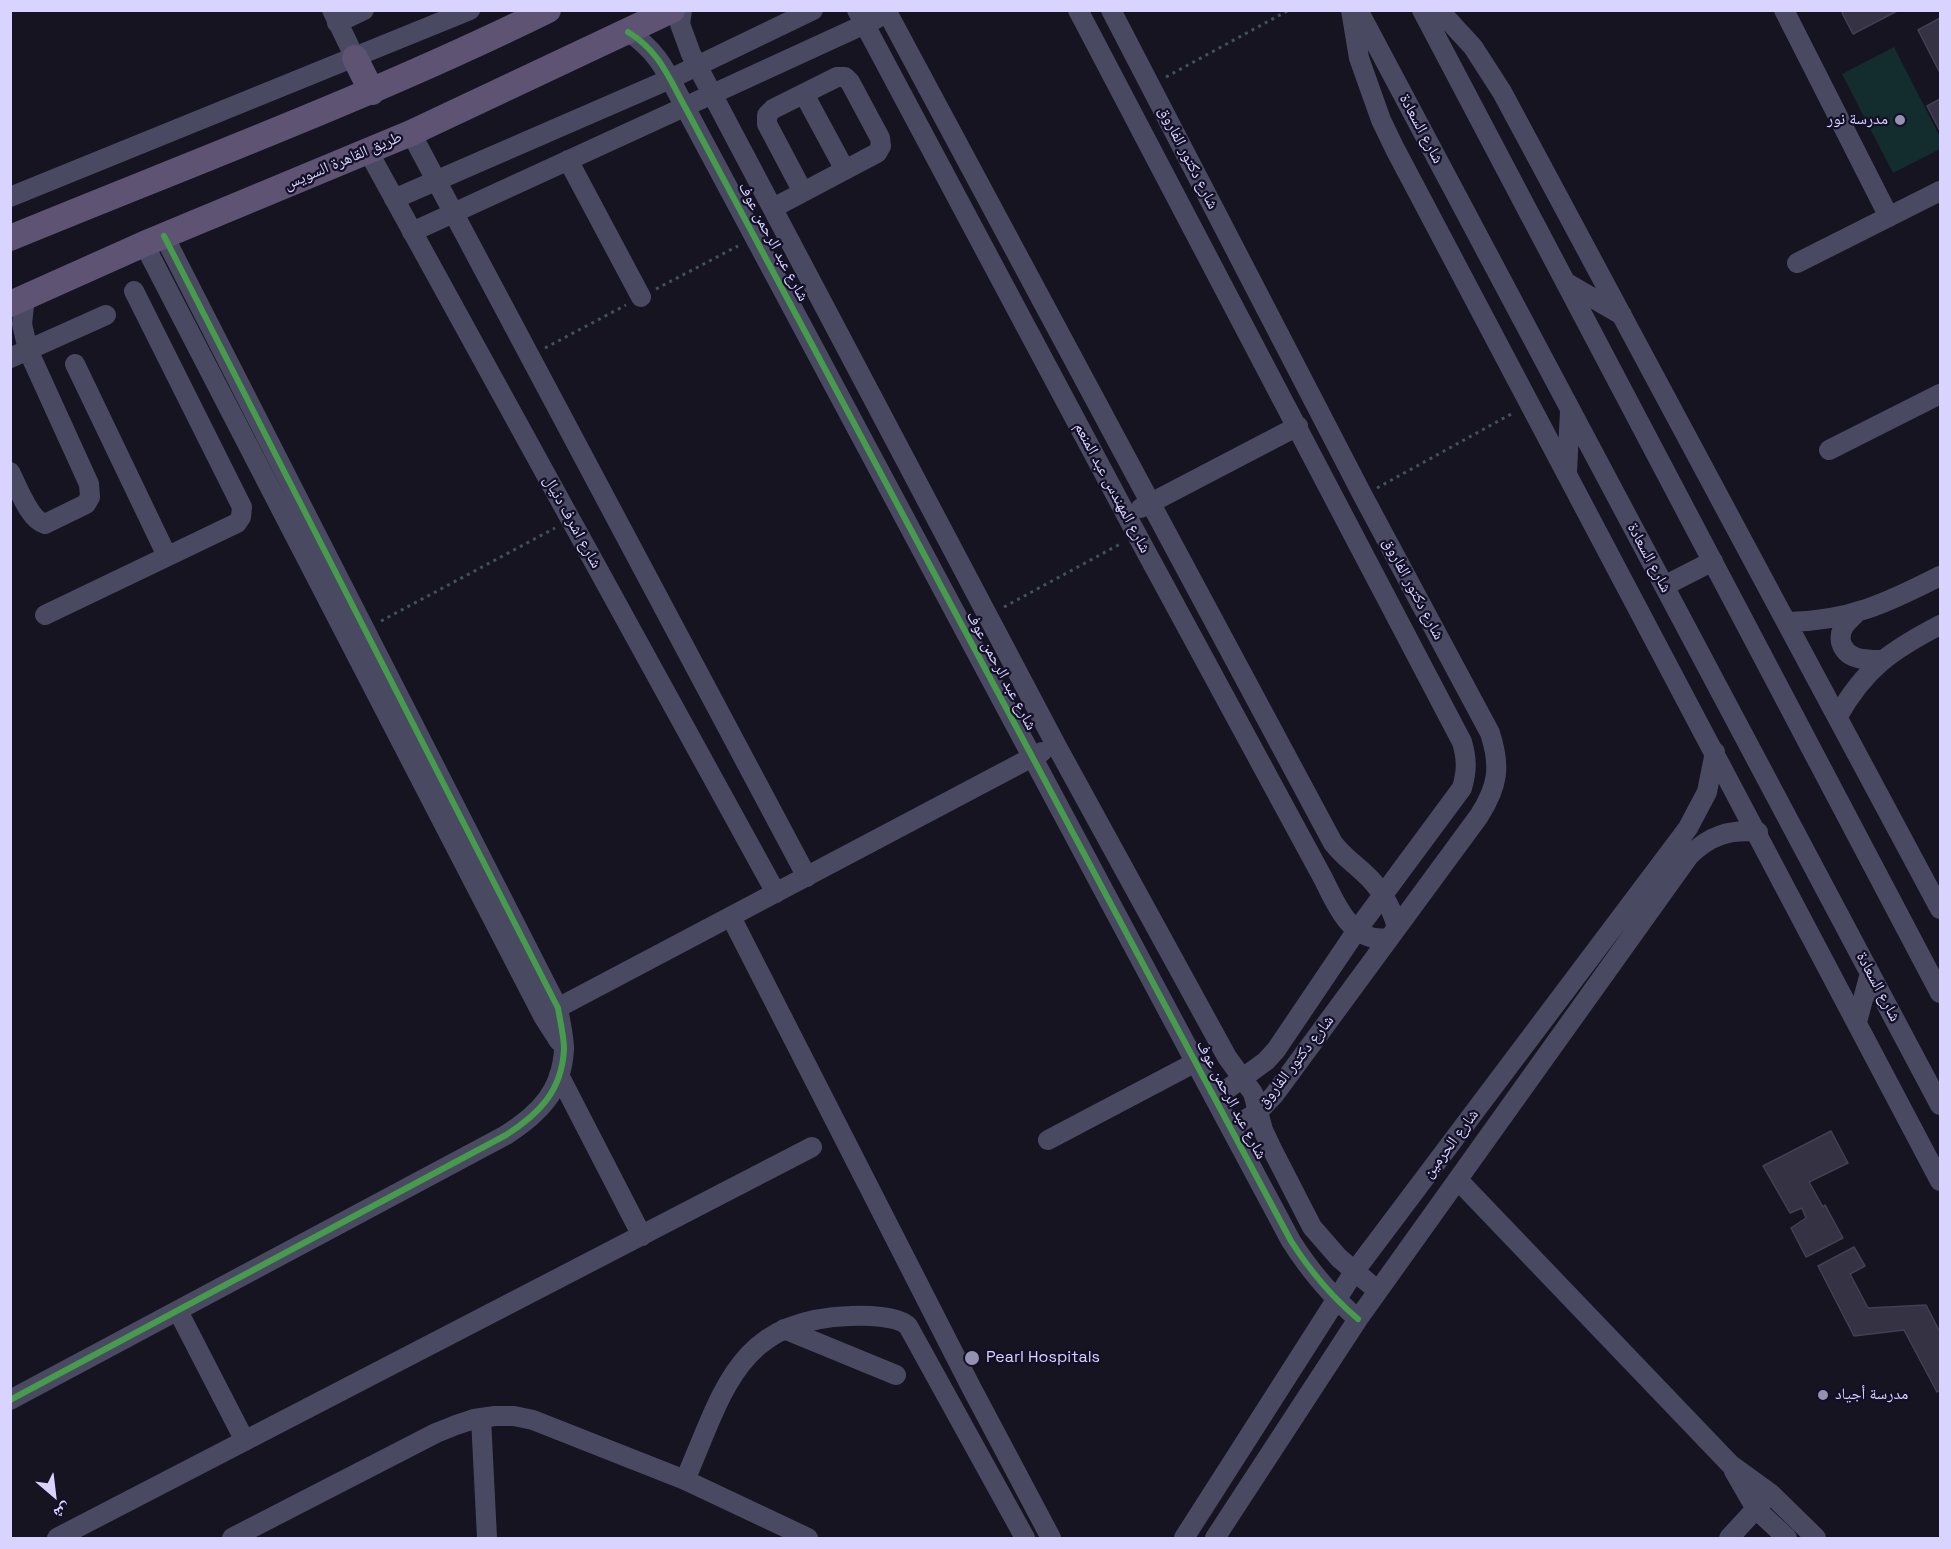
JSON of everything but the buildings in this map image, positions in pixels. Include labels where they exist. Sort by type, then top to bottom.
[{"type":"main road","points":[[10,238],[372,92],[548,10]]},
{"type":"main road","name":"طريق القاهرة السويس","points":[[18,300],[154,240],[411,133],[672,10]]},
{"type":"main road","points":[[355,58],[372,92]]},
{"type":"street","points":[[355,58],[335,17],[364,10]]},
{"type":"street","points":[[10,196],[470,10]]},
{"type":"street","name":"شارع عبد الرحمن عوف","points":[[682,10],[680,24],[698,66],[1056,745],[1220,1046],[1253,1093],[1271,1147],[1312,1227],[1339,1258],[1378,1291]]},
{"type":"street","points":[[394,199],[670,79],[813,10]]},
{"type":"street","name":"شارع دكتور الفاروق","points":[[1077,10],[1298,426],[1462,742],[1467,757],[1467,773],[1462,788],[1357,930],[1276,1050],[1266,1061],[1215,1098]]},
{"type":"street","name":"شارع دكتور الفاروق","points":[[1111,10],[1363,496],[1490,733],[1496,754],[1497,776],[1491,798],[1274,1095],[1258,1112],[1231,1128]]},
{"type":"street","points":[[1351,10],[1359,58],[1382,120],[1941,1181]]},
{"type":"street","name":"شارع السعادة","points":[[1358,10],[1941,1105]]},
{"type":"street","points":[[1422,10],[1713,561],[1932,961],[1941,993]]},
{"type":"street","points":[[1439,10],[1473,47],[1488,69],[1941,909]]},
{"type":"street","points":[[1784,10],[1889,217]]},
{"type":"street","points":[[412,232],[713,94],[860,18],[890,12]]},
{"type":"street","name":"شارع المهندس عبد المنعم","points":[[890,12],[1333,843],[1341,854],[1364,873],[1383,895],[1393,933]]},
{"type":"street","name":"شارع المهندس عبد المنعم","points":[[860,18],[1335,903],[1348,922],[1357,930]]},
{"type":"street","name":"شارع عبد الرحمن عوف","points":[[628,32],[644,42],[657,57],[670,79],[1290,1241],[1319,1282],[1335,1300],[1358,1319]]},
{"type":"street","points":[[773,208],[877,153],[881,146],[880,138],[850,82],[845,77],[837,77],[773,109],[767,115],[767,124],[803,192]]},
{"type":"street","points":[[804,94],[845,170]]},
{"type":"street","points":[[411,133],[807,877]]},
{"type":"street","name":"شارع اشرف دنيال","points":[[368,151],[776,893]]},
{"type":"street","points":[[568,160],[641,297]]},
{"type":"street","points":[[1797,263],[1941,192]]},
{"type":"street","points":[[154,240],[228,407],[550,1012]]},
{"type":"street","points":[[10,1400],[506,1135],[529,1120],[548,1100],[559,1075],[564,1048],[550,1012],[365,630],[154,240]]},
{"type":"street","points":[[1566,282],[1622,315]]},
{"type":"street","points":[[45,615],[237,523],[242,512],[135,291]]},
{"type":"street","points":[[10,472],[34,519],[41,523],[45,524],[86,504],[90,497],[89,484],[19,354],[22,324],[18,300]]},
{"type":"street","points":[[19,354],[106,315]]},
{"type":"street","points":[[75,364],[167,556]]},
{"type":"street","points":[[1829,450],[1941,394]]},
{"type":"street","points":[[198,420],[228,407]]},
{"type":"street","points":[[1568,473],[1570,408]]},
{"type":"street","points":[[1127,516],[1298,426]]},
{"type":"street","points":[[1664,586],[1713,561]]},
{"type":"street","points":[[1788,622],[1811,622],[1856,613],[1878,606],[1941,576]]},
{"type":"street","points":[[1856,613],[1844,627],[1840,637],[1844,649],[1852,656],[1863,660],[1881,660]]},
{"type":"street","points":[[1838,716],[1857,686],[1881,660],[1941,625]]},
{"type":"street","points":[[1462,742],[1490,733]]},
{"type":"street","points":[[550,1012],[1056,745]]},
{"type":"street","name":"شارع الحرمين","points":[[1184,1539],[1354,1272],[1688,828],[1707,792],[1715,752]]},
{"type":"street","name":"شارع الحرمين","points":[[1215,1539],[1358,1319],[1689,856],[1700,846],[1720,835],[1743,831],[1758,832]]},
{"type":"street","points":[[731,917],[1051,1539]]},
{"type":"street","points":[[1357,930],[1372,939],[1393,933]]},
{"type":"street","points":[[1857,1022],[1870,973]]},
{"type":"street","points":[[1048,1140],[1196,1062]]},
{"type":"street","points":[[559,1075],[642,1236]]},
{"type":"street","points":[[57,1539],[812,1147]]},
{"type":"street","points":[[1458,1180],[1730,1464],[1770,1493],[1816,1539]]},
{"type":"street","points":[[178,1311],[245,1441]]},
{"type":"street","points":[[685,1480],[730,1377],[763,1341],[784,1329],[808,1320],[856,1316],[900,1320],[908,1326],[1025,1539]]},
{"type":"street","points":[[784,1329],[896,1375]]},
{"type":"street","points":[[948,1399],[971,1387]]},
{"type":"street","points":[[232,1539],[436,1433],[481,1418],[514,1416],[533,1420],[685,1480],[808,1539]]},
{"type":"street","points":[[964,1428],[987,1416]]},
{"type":"street","points":[[481,1418],[487,1539]]},
{"type":"street","points":[[1730,1464],[1756,1509],[1787,1539]]},
{"type":"street","points":[[1729,1539],[1770,1493]]},
{"type":"path","points":[[1150,86],[1289,10]]},
{"type":"path","points":[[1363,496],[1531,404]]},
{"type":"path","points":[[365,630],[570,520]]},
{"type":"path","points":[[988,616],[1137,535]]},
{"type":"green space","points":[[1894,47],[1940,137],[1940,149],[1893,173],[1842,74]]},
{"type":"cycle path","points":[[628,32],[648,47],[662,65],[673,85],[1291,1241],[1321,1283],[1358,1319]]},
{"type":"cycle path","points":[[10,1400],[506,1135],[529,1119],[547,1100],[559,1077],[564,1049],[558,1008],[164,236]]},
{"type":"place","name":"مدرسة نور","points":[[1900,120]]},
{"type":"place","name":"Pearl Hospitals","points":[[972,1358]]},
{"type":"place","name":"مدرسة أجياد","points":[[1823,1395]]}]
